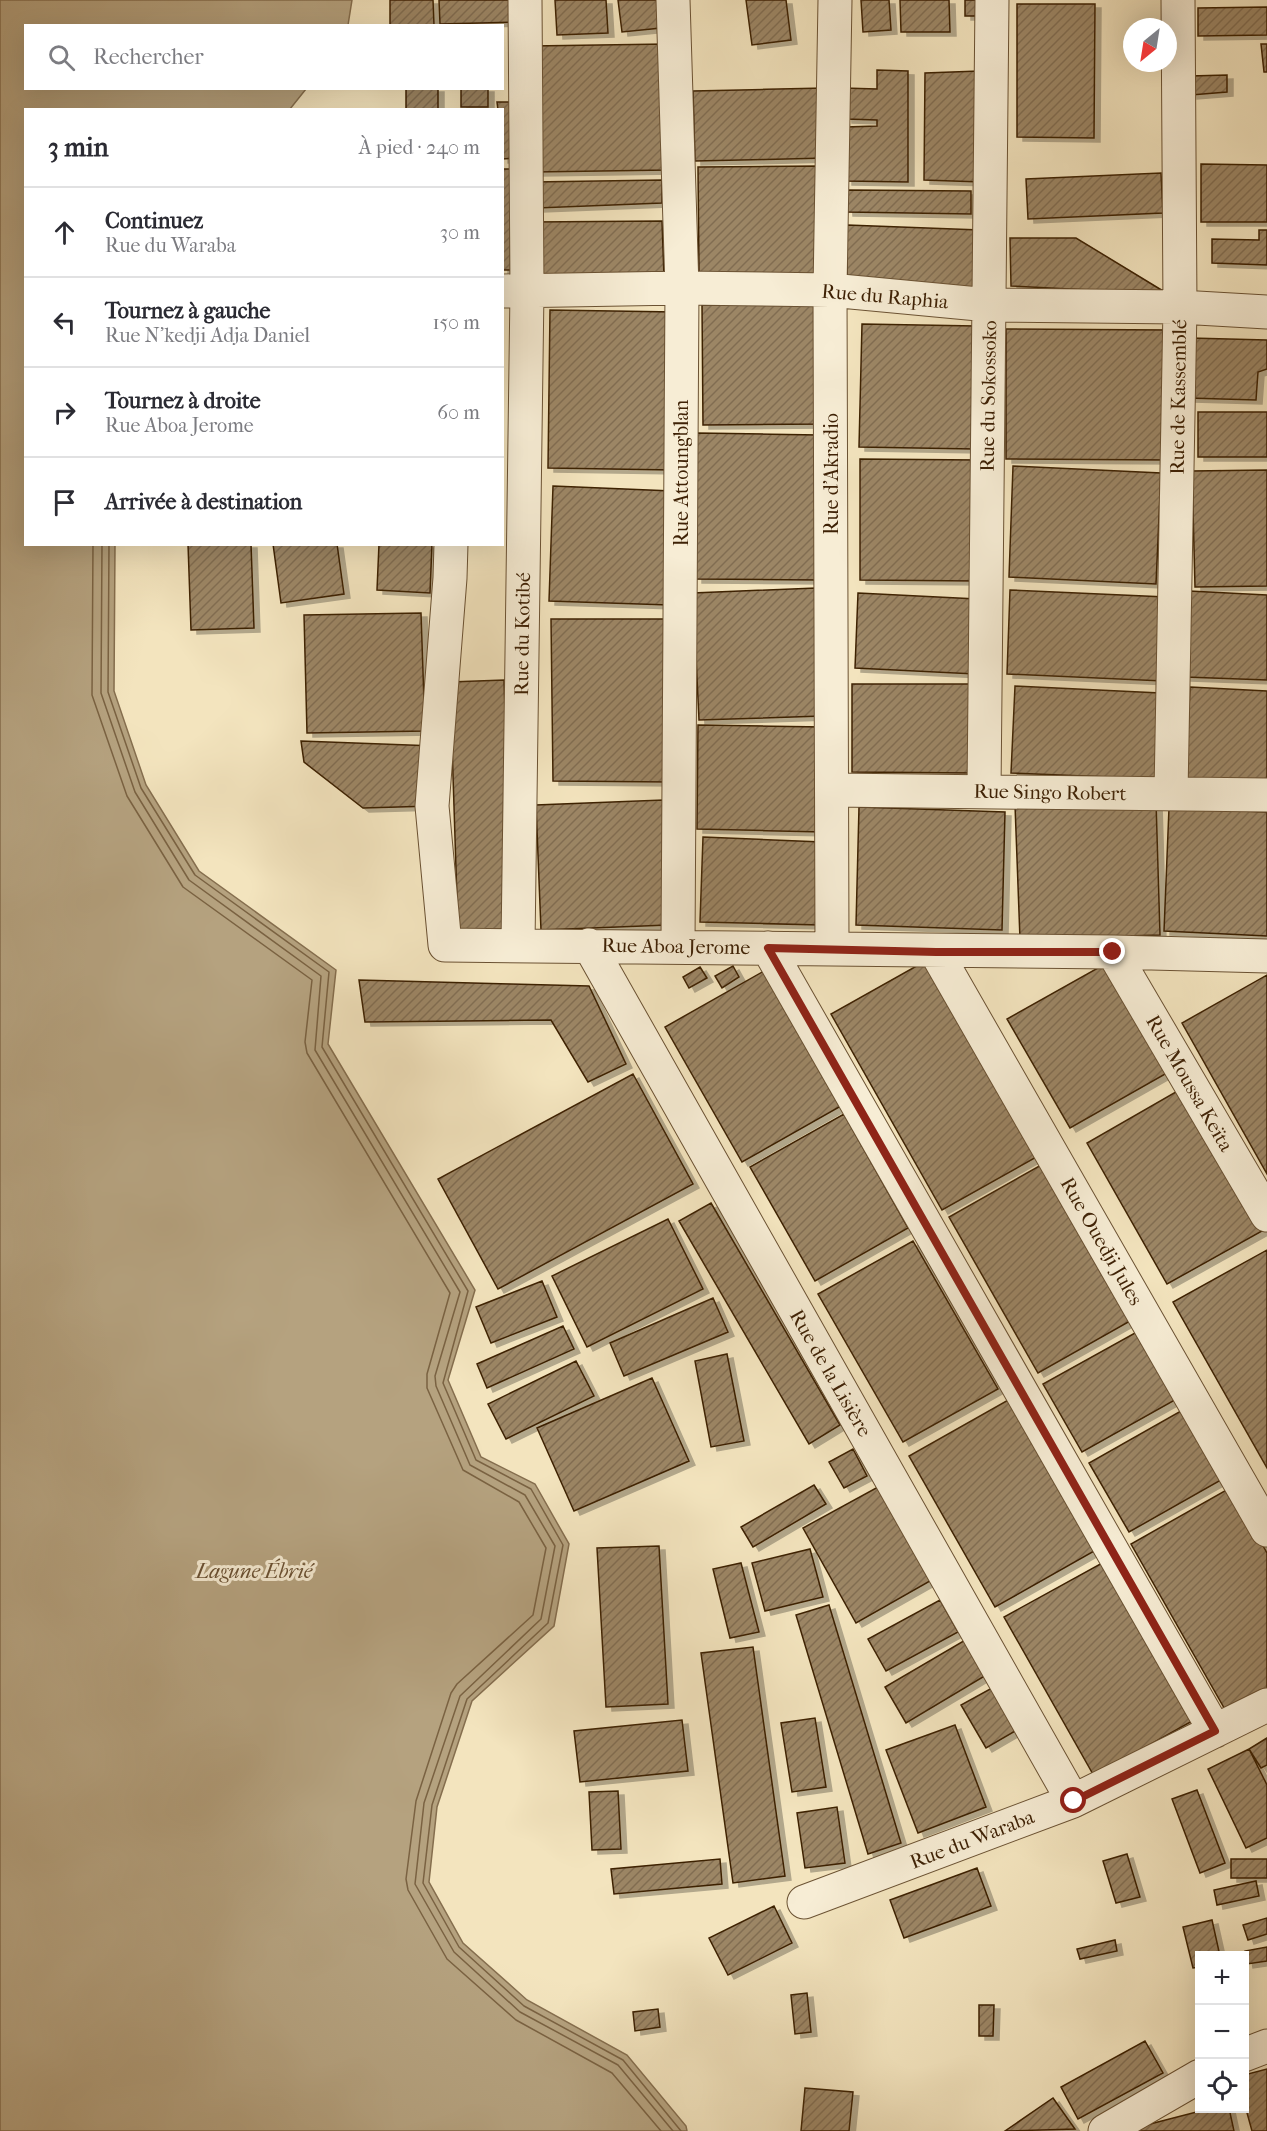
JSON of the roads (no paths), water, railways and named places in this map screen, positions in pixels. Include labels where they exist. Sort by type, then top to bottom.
[{"type":"street","name":"Rue du Kotibé","points":[[518,944],[515,291],[525,0]]},
{"type":"street","name":"Rue Attoungblan","points":[[673,0],[682,288],[678,946]]},
{"type":"street","name":"Rue d'Akradio","points":[[832,948],[830,290],[835,0]]},
{"type":"street","name":"Rue du Sokossoko","points":[[984,791],[992,0]]},
{"type":"street","name":"Rue de Kassemblé","points":[[1171,793],[1180,308],[1178,0]]},
{"type":"street","name":"Rue du Raphia","points":[[515,291],[682,288],[830,290],[989,305],[1180,308],[1267,312]]},
{"type":"street","name":"Rue Aboa Jerome","points":[[451,546],[432,806],[445,945],[832,948],[936,952],[1113,952],[1267,956]]},
{"type":"street","name":"Rue Singo Robert","points":[[833,790],[1267,795]]},
{"type":"street","name":"Rue de la Lisière","points":[[589,945],[1074,1801]]},
{"type":"street","points":[[768,948],[1215,1731]]},
{"type":"street","name":"Rue Ouedji Jules","points":[[936,952],[1267,1530]]},
{"type":"street","name":"Rue Moussa Keïta","points":[[1113,952],[1267,1215]]},
{"type":"street","name":"Rue du Waraba","points":[[804,1902],[1074,1801],[1267,1705]]},
{"type":"street","points":[[1249,2053],[1267,2046]]},
{"type":"street","points":[[1105,2131],[1195,2079]]},
{"type":"water","name":"Lagune Ébrié","points":[[0,0],[352,0],[348,24],[24,24],[24,90],[305,90],[291,108],[24,108],[24,546],[115,546],[114,691],[146,785],[199,871],[336,970],[328,1044],[475,1290],[448,1380],[481,1457],[535,1484],[569,1544],[554,1626],[472,1701],[437,1807],[429,1882],[463,1943],[527,2000],[627,2055],[686,2126],[687,2131],[0,2131]]}]
